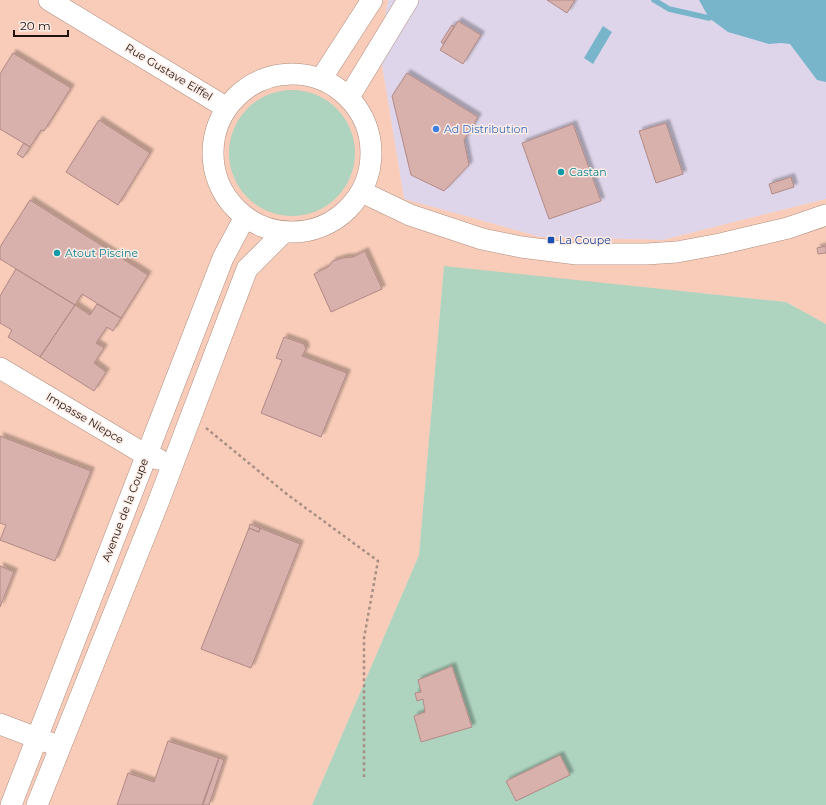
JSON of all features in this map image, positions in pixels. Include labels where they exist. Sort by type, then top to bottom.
[{"type":"street","name":"Rue Gustave Eiffel","points":[[49,0],[227,108]]},
{"type":"street","points":[[322,79],[372,0]]},
{"type":"street","points":[[349,97],[408,0]]},
{"type":"street","points":[[294,74],[322,79],[349,97],[371,138],[371,166],[362,192],[344,214],[312,231],[283,233],[245,217],[236,210],[218,181],[214,144],[227,108],[244,90],[263,79],[294,74]]},
{"type":"street","points":[[362,192],[410,215],[482,239],[521,247],[577,254],[646,254],[677,252],[788,228],[826,215]]},
{"type":"street","name":"Avenue de la Coupe","points":[[11,805],[223,258],[245,217]]},
{"type":"street","points":[[37,805],[158,503],[246,268],[283,233]]},
{"type":"street","name":"Impasse Niepce","points":[[0,368],[146,455],[172,464]]},
{"type":"street","points":[[0,724],[37,739],[60,746]]},
{"type":"path","points":[[190,415],[288,495],[378,561],[364,638],[364,778]]},
{"type":"shaded area","points":[[0,0],[388,0],[379,47],[404,199],[540,237],[663,240],[826,199],[826,324],[786,302],[444,267],[419,555],[312,805],[0,805]]},
{"type":"shaded area","points":[[388,0],[826,0],[826,199],[663,240],[540,237],[404,199],[379,47]]},
{"type":"green space","points":[[298,90],[322,98],[332,104],[341,113],[350,129],[354,141],[354,165],[350,177],[341,193],[332,202],[316,211],[304,215],[286,216],[262,208],[252,202],[243,193],[234,177],[230,165],[229,147],[237,123],[243,113],[252,104],[268,95],[280,91]]},
{"type":"green space","points":[[444,266],[786,302],[826,324],[826,805],[312,805],[419,555]]},
{"type":"water","points":[[699,0],[826,0],[826,82],[817,80],[790,44],[769,44],[728,32],[709,18]]},
{"type":"water","points":[[603,26],[612,32],[593,64],[584,58]]},
{"type":"building","points":[[547,0],[575,0],[567,13]]},
{"type":"building","points":[[458,21],[481,35],[463,64],[440,50]]},
{"type":"building","points":[[452,25],[454,27],[443,44],[441,42]]},
{"type":"building","points":[[13,53],[71,88],[44,131],[41,130],[30,147],[0,129],[0,74]]},
{"type":"building","name":"Ad Distribution","points":[[407,73],[478,117],[464,140],[469,165],[444,191],[411,175],[392,96]]},
{"type":"building","points":[[99,120],[150,153],[118,205],[66,172]]},
{"type":"building","points":[[666,123],[683,174],[656,183],[639,131]]},
{"type":"building","name":"Castan","points":[[573,124],[601,201],[549,219],[522,143]]},
{"type":"building","points":[[24,143],[30,147],[23,158],[17,154]]},
{"type":"building","points":[[791,177],[794,187],[772,194],[769,184]]},
{"type":"building","name":"Atout Piscine","points":[[30,200],[148,275],[121,318],[82,294],[75,305],[0,259],[0,247]]},
{"type":"building","points":[[826,246],[826,253],[818,254],[817,248]]},
{"type":"building","points":[[365,251],[382,289],[331,312],[314,274],[328,267],[333,261],[353,257]]},
{"type":"building","points":[[16,269],[75,305],[40,357],[8,337],[12,330],[0,323],[0,296]]},
{"type":"building","points":[[97,304],[121,318],[113,331],[107,327],[96,343],[104,348],[94,363],[106,372],[94,391],[40,357],[75,305],[90,315]]},
{"type":"building","points":[[284,337],[304,344],[306,349],[302,356],[347,373],[321,437],[261,413],[282,360],[276,358]]},
{"type":"building","points":[[0,436],[91,471],[55,561],[0,540],[6,525],[0,523]]},
{"type":"building","points":[[250,524],[260,528],[259,532],[249,528]]},
{"type":"building","points":[[249,528],[259,532],[260,528],[300,544],[251,668],[201,649]]},
{"type":"building","points":[[0,566],[14,572],[0,607]]},
{"type":"building","points":[[452,666],[472,727],[421,742],[414,716],[425,712],[423,699],[417,701],[415,693],[421,692],[418,680]]},
{"type":"building","points":[[168,741],[219,758],[202,805],[117,805],[128,773],[154,782]]},
{"type":"building","points":[[560,755],[570,775],[516,801],[506,781]]},
{"type":"building","points":[[219,758],[224,760],[209,805],[203,805]]},
{"type":"waterway","points":[[654,0],[669,9],[709,18]]},
{"type":"place","name":"Ad Distribution","points":[[436,129]]},
{"type":"place","name":"Castan","points":[[561,172]]},
{"type":"place","name":"La Coupe","points":[[551,240]]},
{"type":"place","name":"Atout Piscine","points":[[57,253]]}]
